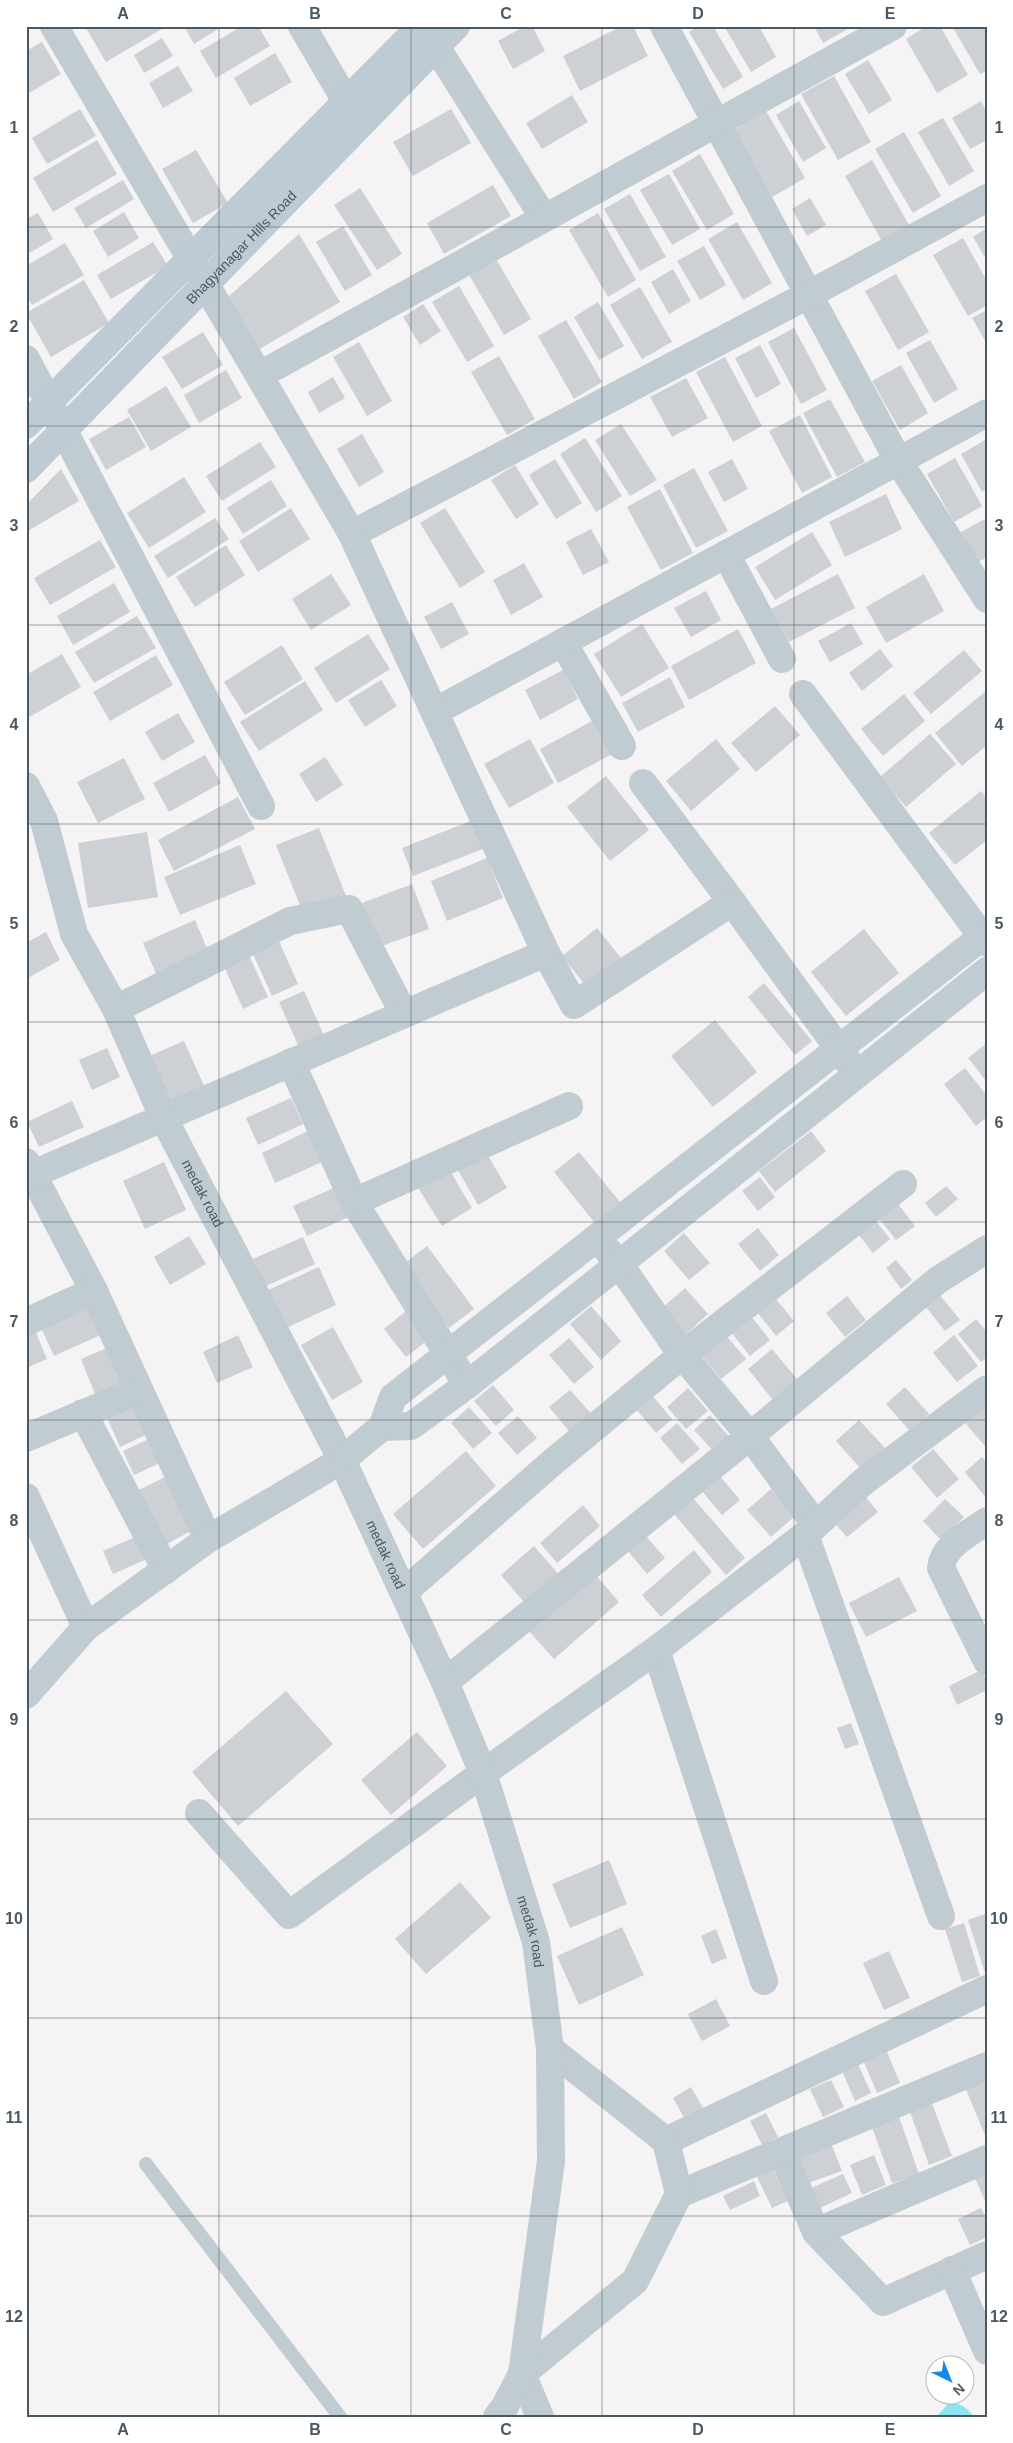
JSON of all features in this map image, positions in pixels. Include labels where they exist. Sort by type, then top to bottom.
[{"type":"main road","name":"Bhagyanagar Hills Road","points":[[26,425],[192,260],[346,101],[427,33],[456,26]]},
{"type":"main road","name":"Bhagyanagar Hills Road","points":[[26,469],[360,126],[427,33]]},
{"type":"street","points":[[54,26],[352,534],[436,711],[546,953],[574,1006],[732,902]]},
{"type":"street","points":[[302,26],[360,126]]},
{"type":"street","points":[[664,26],[899,462],[987,599]]},
{"type":"street","points":[[260,375],[893,26]]},
{"type":"street","points":[[427,33],[544,218]]},
{"type":"street","points":[[352,534],[808,296],[987,198]]},
{"type":"street","points":[[26,360],[261,806]]},
{"type":"street","points":[[436,711],[987,413]]},
{"type":"street","points":[[726,554],[782,659]]},
{"type":"street","points":[[563,642],[622,746]]},
{"type":"street","points":[[26,1695],[86,1627],[208,1539],[342,1460],[382,1427],[393,1396],[449,1355],[838,1048],[985,937],[803,694]]},
{"type":"street","points":[[643,782],[857,1074]]},
{"type":"street","name":"medak road","points":[[26,786],[44,821],[74,934],[116,1009],[164,1119],[342,1460],[445,1682],[483,1773],[536,1942],[550,2049],[551,2161],[522,2374]]},
{"type":"street","points":[[116,1009],[290,921],[349,909],[404,1014]]},
{"type":"street","points":[[208,1539],[94,1291],[28,1171],[164,1119],[291,1062],[546,953]]},
{"type":"street","points":[[382,1427],[411,1426],[468,1385],[987,971]]},
{"type":"street","points":[[291,1062],[354,1202],[468,1385]]},
{"type":"street","points":[[354,1202],[569,1106]]},
{"type":"street","points":[[404,1592],[554,1461],[682,1355],[903,1184]]},
{"type":"street","points":[[598,1238],[620,1265],[682,1355],[750,1436],[810,1530],[941,1916]]},
{"type":"street","points":[[445,1682],[750,1436],[938,1280],[987,1249]]},
{"type":"street","points":[[26,1322],[94,1291]]},
{"type":"street","points":[[199,1812],[289,1915],[483,1773],[656,1650],[810,1530],[863,1482],[987,1388]]},
{"type":"street","points":[[26,1438],[139,1390]]},
{"type":"street","points":[[84,1412],[166,1570]]},
{"type":"street","points":[[26,1497],[86,1627]]},
{"type":"street","points":[[987,1521],[946,1550],[942,1558],[941,1568],[987,1661]]},
{"type":"street","points":[[656,1650],[764,1981]]},
{"type":"street","points":[[666,2141],[987,1989]]},
{"type":"street","points":[[550,2049],[666,2141],[680,2194]]},
{"type":"street","points":[[497,2417],[504,2408],[522,2374],[635,2281],[680,2194],[987,2066]]},
{"type":"street","points":[[782,2153],[816,2232],[883,2302],[987,2255]]},
{"type":"street","points":[[816,2232],[987,2159]]},
{"type":"street","points":[[952,2270],[987,2351]]},
{"type":"street","points":[[522,2374],[540,2417]]},
{"type":"lane","points":[[146,2164],[340,2417]]},
{"type":"water","points":[[946,2406],[963,2406],[974,2417],[936,2417]]},
{"type":"building","points":[[89,26],[167,26],[106,62],[86,28]]},
{"type":"building","points":[[184,26],[223,26],[194,44]]},
{"type":"building","points":[[242,26],[258,26],[270,46],[216,78],[200,51]]},
{"type":"building","points":[[525,26],[532,26],[545,51],[513,69],[498,41]]},
{"type":"building","points":[[622,26],[633,26],[648,56],[580,91],[563,56]]},
{"type":"building","points":[[699,26],[713,26],[743,77],[723,89],[689,32]]},
{"type":"building","points":[[724,26],[759,26],[776,57],[751,72]]},
{"type":"building","points":[[814,26],[853,26],[823,43]]},
{"type":"building","points":[[927,26],[940,26],[968,75],[937,93],[906,39]]},
{"type":"building","points":[[952,26],[987,26],[987,71],[980,74]]},
{"type":"building","points":[[162,38],[173,56],[144,73],[134,55]]},
{"type":"building","points":[[42,42],[61,74],[26,95],[26,51]]},
{"type":"building","points":[[275,53],[292,82],[250,106],[234,78]]},
{"type":"building","points":[[868,60],[892,100],[869,114],[845,74]]},
{"type":"building","points":[[178,66],[193,91],[163,108],[149,83]]},
{"type":"building","points":[[834,76],[871,142],[838,160],[801,94]]},
{"type":"building","points":[[572,95],[588,122],[542,149],[526,123]]},
{"type":"building","points":[[799,101],[826,148],[803,162],[776,115]]},
{"type":"building","points":[[981,101],[987,112],[987,140],[970,149],[952,118]]},
{"type":"building","points":[[80,109],[96,136],[47,164],[32,138]]},
{"type":"building","points":[[451,109],[471,143],[413,176],[393,142]]},
{"type":"building","points":[[766,111],[805,178],[772,197],[734,130]]},
{"type":"building","points":[[943,118],[974,171],[949,186],[918,132]]},
{"type":"building","points":[[904,132],[941,196],[913,213],[875,149]]},
{"type":"building","points":[[97,140],[117,174],[53,212],[33,178]]},
{"type":"building","points":[[196,150],[228,203],[193,223],[162,169]]},
{"type":"building","points":[[700,154],[734,214],[707,230],[672,171]]},
{"type":"building","points":[[872,160],[909,225],[882,241],[845,176]]},
{"type":"building","points":[[669,174],[700,229],[672,245],[640,190]]},
{"type":"building","points":[[123,180],[134,199],[86,228],[74,208]]},
{"type":"building","points":[[493,185],[511,216],[444,254],[427,223]]},
{"type":"building","points":[[360,188],[402,254],[377,270],[334,205]]},
{"type":"building","points":[[630,194],[666,257],[640,271],[604,209]]},
{"type":"building","points":[[810,198],[826,225],[807,236],[792,209]]},
{"type":"building","points":[[124,212],[139,238],[108,257],[93,231]]},
{"type":"building","points":[[38,213],[53,239],[26,255],[26,219]]},
{"type":"building","points":[[598,213],[636,280],[608,297],[569,230]]},
{"type":"building","points":[[737,222],[772,283],[743,300],[708,239]]},
{"type":"building","points":[[343,226],[372,275],[345,291],[316,242]]},
{"type":"building","points":[[987,228],[987,261],[973,237]]},
{"type":"building","points":[[299,234],[340,302],[258,350],[228,297]]},
{"type":"building","points":[[963,238],[987,281],[987,305],[968,316],[933,255]]},
{"type":"building","points":[[153,242],[168,266],[111,299],[97,275]]},
{"type":"building","points":[[65,243],[84,275],[32,305],[26,296],[26,266]]},
{"type":"building","points":[[704,246],[726,285],[700,300],[677,261]]},
{"type":"building","points":[[496,259],[531,319],[504,335],[469,275]]},
{"type":"building","points":[[673,269],[691,301],[669,314],[651,282]]},
{"type":"building","points":[[896,274],[929,332],[898,350],[865,291]]},
{"type":"building","points":[[84,280],[109,323],[51,357],[26,313]]},
{"type":"building","points":[[459,286],[494,346],[467,362],[432,302]]},
{"type":"building","points":[[640,287],[672,342],[642,359],[610,305]]},
{"type":"building","points":[[598,302],[624,346],[599,360],[574,317]]},
{"type":"building","points":[[423,304],[441,331],[420,345],[403,317]]},
{"type":"building","points":[[987,310],[987,344],[972,318]]},
{"type":"building","points":[[566,320],[602,382],[574,399],[538,336]]},
{"type":"building","points":[[794,328],[827,390],[801,404],[768,342]]},
{"type":"building","points":[[203,332],[223,365],[182,389],[162,357]]},
{"type":"building","points":[[930,340],[958,389],[934,403],[906,353]]},
{"type":"building","points":[[359,342],[392,401],[367,416],[333,357]]},
{"type":"building","points":[[760,345],[781,384],[756,398],[735,358]]},
{"type":"building","points":[[499,356],[535,419],[507,435],[471,372]]},
{"type":"building","points":[[725,357],[762,426],[733,442],[696,372]]},
{"type":"building","points":[[901,365],[928,413],[900,430],[872,381]]},
{"type":"building","points":[[226,370],[242,398],[199,423],[184,395]]},
{"type":"building","points":[[333,377],[345,398],[319,413],[308,392]]},
{"type":"building","points":[[686,378],[708,418],[672,437],[650,397]]},
{"type":"building","points":[[166,386],[191,427],[151,451],[127,410]]},
{"type":"building","points":[[830,399],[865,462],[837,477],[803,413]]},
{"type":"building","points":[[800,415],[832,477],[802,493],[769,431]]},
{"type":"building","points":[[129,417],[146,447],[106,470],[89,439]]},
{"type":"building","points":[[621,424],[657,480],[630,496],[595,440]]},
{"type":"building","points":[[362,434],[384,472],[359,487],[337,449]]},
{"type":"building","points":[[585,438],[622,496],[596,512],[560,454]]},
{"type":"building","points":[[987,439],[987,489],[982,492],[961,454]]},
{"type":"building","points":[[260,442],[276,467],[222,501],[206,476]]},
{"type":"building","points":[[955,458],[982,506],[954,522],[927,474]]},
{"type":"building","points":[[555,459],[582,503],[556,519],[529,475]]},
{"type":"building","points":[[732,459],[748,489],[724,502],[708,472]]},
{"type":"building","points":[[515,465],[539,504],[516,519],[491,480]]},
{"type":"building","points":[[694,468],[728,531],[696,548],[663,485]]},
{"type":"building","points":[[61,469],[79,501],[26,532],[26,505]]},
{"type":"building","points":[[184,477],[206,512],[149,548],[127,513]]},
{"type":"building","points":[[271,480],[287,506],[243,534],[227,508]]},
{"type":"building","points":[[660,489],[693,553],[661,570],[627,507]]},
{"type":"building","points":[[886,494],[902,529],[845,557],[829,522]]},
{"type":"building","points":[[291,508],[310,539],[258,572],[239,541]]},
{"type":"building","points":[[445,508],[485,572],[460,588],[420,523]]},
{"type":"building","points":[[215,518],[229,539],[168,578],[154,556]]},
{"type":"building","points":[[987,518],[987,557],[978,562],[961,532]]},
{"type":"building","points":[[591,529],[609,562],[583,575],[566,542]]},
{"type":"building","points":[[812,532],[832,565],[775,600],[755,567]]},
{"type":"building","points":[[100,540],[116,567],[50,605],[34,578]]},
{"type":"building","points":[[226,545],[245,575],[195,607],[176,577]]},
{"type":"building","points":[[524,563],[543,597],[511,615],[493,580]]},
{"type":"building","points":[[331,574],[351,605],[311,630],[292,599]]},
{"type":"building","points":[[838,574],[855,608],[789,642],[771,609]]},
{"type":"building","points":[[924,574],[944,611],[886,643],[866,607]]},
{"type":"building","points":[[114,583],[130,612],[73,645],[57,616]]},
{"type":"building","points":[[706,591],[721,620],[691,637],[674,608]]},
{"type":"building","points":[[452,602],[469,634],[441,649],[424,617]]},
{"type":"building","points":[[137,616],[156,648],[94,683],[75,652]]},
{"type":"building","points":[[851,623],[863,644],[830,662],[818,641]]},
{"type":"building","points":[[642,624],[669,668],[621,697],[594,654]]},
{"type":"building","points":[[738,629],[756,663],[689,700],[671,666]]},
{"type":"building","points":[[368,634],[390,669],[336,703],[314,668]]},
{"type":"building","points":[[282,645],[303,679],[245,715],[224,682]]},
{"type":"building","points":[[880,649],[893,666],[862,691],[849,673]]},
{"type":"building","points":[[964,650],[982,671],[931,714],[913,693]]},
{"type":"building","points":[[62,654],[81,687],[26,719],[26,675]]},
{"type":"building","points":[[156,655],[173,685],[110,721],[93,692]]},
{"type":"building","points":[[563,670],[578,699],[540,720],[525,690]]},
{"type":"building","points":[[670,677],[685,707],[638,732],[622,703]]},
{"type":"building","points":[[381,680],[397,706],[365,727],[348,700]]},
{"type":"building","points":[[305,681],[323,710],[259,751],[240,722]]},
{"type":"building","points":[[987,690],[987,745],[962,766],[935,733]]},
{"type":"building","points":[[904,694],[925,721],[883,756],[861,729]]},
{"type":"building","points":[[775,706],[800,735],[756,772],[731,743]]},
{"type":"building","points":[[178,713],[195,742],[162,761],[145,732]]},
{"type":"building","points":[[596,719],[614,753],[558,783],[540,749]]},
{"type":"building","points":[[930,734],[956,764],[906,807],[880,777]]},
{"type":"building","points":[[530,739],[554,783],[509,808],[484,764]]},
{"type":"building","points":[[716,739],[740,769],[691,811],[666,781]]},
{"type":"building","points":[[205,755],[221,783],[169,812],[153,783]]},
{"type":"building","points":[[325,757],[343,785],[316,802],[299,774]]},
{"type":"building","points":[[124,758],[145,799],[98,823],[77,782]]},
{"type":"building","points":[[606,776],[649,830],[610,861],[567,807]]},
{"type":"building","points":[[981,791],[987,798],[987,840],[955,865],[929,833]]},
{"type":"building","points":[[238,797],[255,829],[174,871],[158,840]]},
{"type":"building","points":[[473,820],[483,849],[413,876],[402,848]]},
{"type":"building","points":[[319,828],[346,896],[303,913],[276,845]]},
{"type":"building","points":[[147,832],[158,897],[88,908],[78,843]]},
{"type":"building","points":[[240,845],[256,884],[180,915],[164,877]]},
{"type":"building","points":[[487,858],[503,898],[447,921],[431,881]]},
{"type":"building","points":[[412,884],[429,929],[379,947],[362,903]]},
{"type":"building","points":[[195,920],[209,953],[157,976],[143,943]]},
{"type":"building","points":[[597,928],[621,958],[586,986],[562,956]]},
{"type":"building","points":[[864,929],[899,973],[846,1016],[811,972]]},
{"type":"building","points":[[46,932],[60,960],[26,979],[26,943]]},
{"type":"building","points":[[278,939],[298,984],[272,996],[252,952]]},
{"type":"building","points":[[248,953],[268,997],[243,1009],[223,964]]},
{"type":"building","points":[[764,983],[812,1041],[795,1055],[748,997]]},
{"type":"building","points":[[304,991],[327,1042],[302,1054],[279,1002]]},
{"type":"building","points":[[715,1020],[757,1072],[713,1107],[671,1056]]},
{"type":"building","points":[[184,1041],[206,1090],[170,1107],[147,1057]]},
{"type":"building","points":[[987,1043],[987,1082],[968,1058]]},
{"type":"building","points":[[107,1048],[120,1077],[92,1090],[79,1060]]},
{"type":"building","points":[[965,1068],[987,1096],[987,1117],[976,1126],[944,1084]]},
{"type":"building","points":[[291,1098],[303,1124],[258,1145],[246,1118]]},
{"type":"building","points":[[72,1101],[84,1127],[39,1147],[27,1122]]},
{"type":"building","points":[[308,1131],[322,1162],[275,1183],[262,1153]]},
{"type":"building","points":[[811,1131],[826,1151],[775,1192],[759,1171]]},
{"type":"building","points":[[484,1149],[507,1188],[478,1205],[455,1165]]},
{"type":"building","points":[[579,1152],[620,1202],[594,1222],[554,1172]]},
{"type":"building","points":[[164,1162],[186,1210],[145,1229],[123,1181]]},
{"type":"building","points":[[446,1164],[472,1208],[442,1226],[415,1183]]},
{"type":"building","points":[[760,1177],[775,1197],[758,1211],[742,1191]]},
{"type":"building","points":[[338,1186],[351,1216],[307,1236],[293,1206]]},
{"type":"building","points":[[946,1186],[958,1199],[936,1217],[925,1203]]},
{"type":"building","points":[[895,1200],[915,1226],[896,1240],[876,1215]]},
{"type":"building","points":[[872,1216],[890,1239],[873,1253],[855,1230]]},
{"type":"building","points":[[758,1228],[779,1255],[760,1271],[738,1244]]},
{"type":"building","points":[[684,1233],[710,1263],[689,1280],[664,1251]]},
{"type":"building","points":[[189,1236],[206,1264],[170,1285],[154,1257]]},
{"type":"building","points":[[303,1237],[315,1264],[266,1286],[253,1259]]},
{"type":"building","points":[[427,1246],[474,1309],[449,1328],[402,1265]]},
{"type":"building","points":[[896,1260],[912,1280],[901,1289],[886,1268]]},
{"type":"building","points":[[319,1267],[336,1305],[286,1328],[268,1290]]},
{"type":"building","points":[[685,1288],[708,1314],[685,1335],[662,1308]]},
{"type":"building","points":[[939,1294],[960,1320],[945,1331],[925,1306]]},
{"type":"building","points":[[847,1296],[866,1320],[845,1337],[826,1313]]},
{"type":"building","points":[[775,1298],[794,1321],[776,1336],[757,1312]]},
{"type":"building","points":[[91,1306],[103,1334],[54,1356],[41,1328]]},
{"type":"building","points":[[591,1306],[621,1341],[601,1360],[570,1324]]},
{"type":"building","points":[[406,1311],[429,1339],[406,1357],[384,1329]]},
{"type":"building","points":[[750,1315],[770,1340],[750,1356],[730,1331]]},
{"type":"building","points":[[976,1319],[987,1332],[987,1357],[981,1362],[958,1334]]},
{"type":"building","points":[[333,1327],[363,1382],[332,1400],[301,1345]]},
{"type":"building","points":[[34,1328],[47,1359],[26,1368],[26,1331]]},
{"type":"building","points":[[725,1334],[746,1359],[721,1379],[700,1354]]},
{"type":"building","points":[[238,1335],[253,1367],[217,1383],[203,1352]]},
{"type":"building","points":[[954,1335],[978,1366],[957,1382],[933,1353]]},
{"type":"building","points":[[569,1338],[594,1367],[574,1384],[549,1355]]},
{"type":"building","points":[[109,1347],[125,1381],[95,1394],[81,1359]]},
{"type":"building","points":[[772,1349],[802,1385],[777,1405],[748,1369]]},
{"type":"building","points":[[493,1385],[514,1410],[496,1426],[474,1401]]},
{"type":"building","points":[[905,1387],[929,1414],[910,1431],[886,1404]]},
{"type":"building","points":[[688,1388],[708,1411],[686,1429],[667,1407]]},
{"type":"building","points":[[570,1390],[594,1417],[573,1436],[549,1407]]},
{"type":"building","points":[[652,1395],[672,1419],[656,1433],[636,1409]]},
{"type":"building","points":[[134,1400],[150,1433],[120,1447],[105,1413]]},
{"type":"building","points":[[979,1401],[987,1410],[987,1444],[985,1446],[960,1417]]},
{"type":"building","points":[[469,1407],[492,1433],[473,1449],[451,1423]]},
{"type":"building","points":[[710,1415],[733,1441],[717,1455],[694,1430]]},
{"type":"building","points":[[518,1416],[537,1438],[517,1455],[498,1433]]},
{"type":"building","points":[[859,1420],[885,1448],[861,1469],[836,1441]]},
{"type":"building","points":[[677,1423],[700,1449],[682,1464],[660,1438]]},
{"type":"building","points":[[151,1438],[162,1462],[134,1475],[123,1451]]},
{"type":"building","points":[[933,1449],[959,1479],[937,1498],[911,1467]]},
{"type":"building","points":[[466,1451],[496,1486],[423,1549],[393,1514]]},
{"type":"building","points":[[982,1457],[987,1463],[987,1499],[965,1472]]},
{"type":"building","points":[[718,1474],[740,1500],[722,1515],[700,1489]]},
{"type":"building","points":[[165,1477],[193,1530],[165,1545],[137,1491]]},
{"type":"building","points":[[771,1489],[795,1516],[771,1537],[747,1510]]},
{"type":"building","points":[[864,1495],[878,1512],[847,1537],[833,1521]]},
{"type":"building","points":[[693,1498],[745,1558],[726,1575],[674,1514]]},
{"type":"building","points":[[945,1499],[964,1517],[941,1540],[923,1521]]},
{"type":"building","points":[[583,1505],[600,1526],[557,1563],[540,1543]]},
{"type":"building","points":[[646,1536],[665,1558],[647,1574],[628,1551]]},
{"type":"building","points":[[135,1537],[145,1560],[113,1574],[103,1551]]},
{"type":"building","points":[[534,1546],[562,1578],[528,1607],[501,1575]]},
{"type":"building","points":[[694,1550],[712,1572],[661,1617],[642,1595]]},
{"type":"building","points":[[594,1573],[619,1602],[554,1659],[528,1630]]},
{"type":"building","points":[[899,1577],[917,1611],[866,1637],[849,1603]]},
{"type":"building","points":[[981,1670],[987,1681],[987,1690],[957,1705],[949,1686]]},
{"type":"building","points":[[286,1691],[333,1744],[238,1826],[192,1772]]},
{"type":"building","points":[[851,1723],[859,1744],[845,1749],[837,1728]]},
{"type":"building","points":[[417,1732],[447,1766],[391,1815],[361,1780]]},
{"type":"building","points":[[609,1860],[627,1904],[570,1928],[552,1884]]},
{"type":"building","points":[[460,1882],[491,1918],[426,1974],[395,1939]]},
{"type":"building","points":[[985,1914],[987,1920],[986,1976],[968,1920]]},
{"type":"building","points":[[964,1923],[980,1976],[962,1982],[945,1929]]},
{"type":"building","points":[[622,1927],[644,1975],[579,2005],[557,1956]]},
{"type":"building","points":[[716,1929],[727,1958],[712,1964],[701,1936]]},
{"type":"building","points":[[889,1951],[910,1998],[884,2010],[863,1963]]},
{"type":"building","points":[[716,1999],[730,2026],[702,2041],[688,2014]]},
{"type":"building","points":[[887,2052],[900,2083],[877,2093],[864,2062]]},
{"type":"building","points":[[858,2064],[871,2093],[855,2101],[842,2071]]},
{"type":"building","points":[[987,2078],[987,2140],[965,2087]]},
{"type":"building","points":[[831,2080],[844,2107],[823,2117],[810,2089]]},
{"type":"building","points":[[691,2087],[706,2113],[687,2123],[673,2098]]},
{"type":"building","points":[[931,2101],[952,2156],[929,2165],[909,2109]]},
{"type":"building","points":[[766,2113],[778,2137],[762,2145],[750,2121]]},
{"type":"building","points":[[898,2114],[919,2174],[892,2183],[871,2124]]},
{"type":"building","points":[[831,2143],[842,2171],[808,2183],[798,2156]]},
{"type":"building","points":[[874,2155],[886,2185],[862,2195],[850,2165]]},
{"type":"building","points":[[773,2169],[788,2201],[772,2208],[757,2177]]},
{"type":"building","points":[[987,2170],[987,2205],[974,2176]]},
{"type":"building","points":[[843,2174],[852,2193],[818,2209],[809,2189]]},
{"type":"building","points":[[754,2181],[760,2196],[730,2210],[723,2196]]},
{"type":"building","points":[[981,2208],[987,2219],[987,2237],[970,2245],[958,2219]]}]
